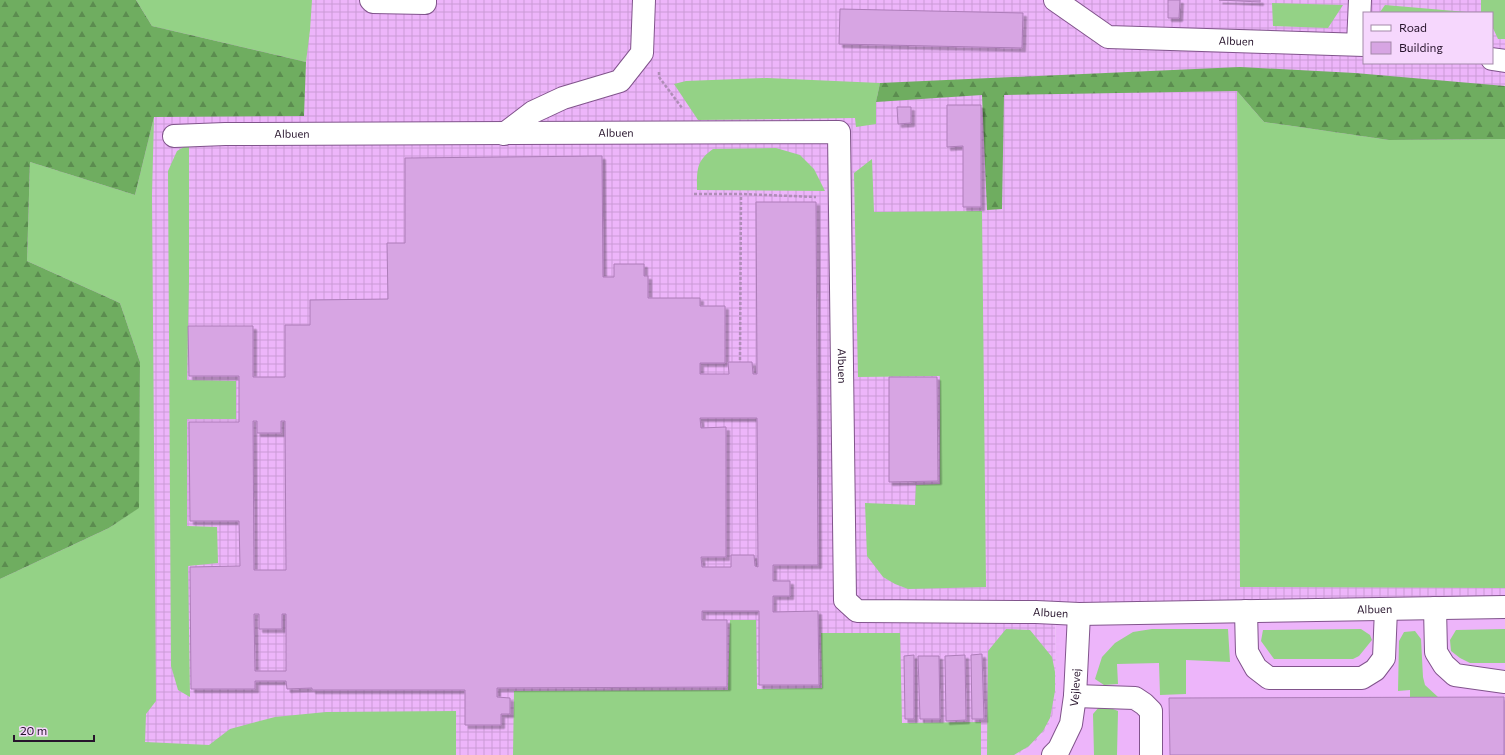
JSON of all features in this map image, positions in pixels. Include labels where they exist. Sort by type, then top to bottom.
[{"type":"street","points":[[371,0],[373,2],[425,3],[425,0]]},
{"type":"street","points":[[504,134],[533,112],[563,98],[620,81],[642,53],[644,0]]},
{"type":"street","name":"Albuen","points":[[1055,0],[1108,37],[1361,45]]},
{"type":"street","points":[[1360,0],[1361,45]]},
{"type":"street","points":[[1493,60],[1505,61]]},
{"type":"street","name":"Albuen","points":[[174,136],[210,134],[839,132],[845,600],[857,611],[1036,612],[1079,614],[1505,607]]},
{"type":"street","points":[[1435,608],[1436,652],[1444,665],[1456,675],[1505,682]]},
{"type":"street","points":[[1246,611],[1247,652],[1256,668],[1269,678],[1362,678],[1375,670],[1384,658],[1386,609]]},
{"type":"street","name":"Vejlevej","points":[[1053,755],[1059,749],[1071,724],[1075,696],[1079,614]]},
{"type":"street","points":[[1075,696],[1134,698],[1144,704],[1151,711],[1151,755]]},
{"type":"path","points":[[659,69],[659,77],[700,133]]},
{"type":"path","points":[[694,194],[741,194],[840,199]]},
{"type":"path","points":[[740,360],[741,194]]},
{"type":"shaded area","points":[[0,0],[1505,0],[1505,607],[1055,614],[1056,707],[1047,728],[1034,743],[1017,755],[0,755]]},
{"type":"shaded area","points":[[1505,608],[1505,755],[1018,755],[1034,743],[1047,728],[1055,708],[1056,614]]},
{"type":"green space","points":[[0,0],[136,0],[152,26],[306,62],[304,116],[154,117],[135,195],[30,162],[27,261],[120,303],[140,362],[139,508],[109,528],[0,579]]},
{"type":"green space","points":[[136,0],[312,0],[306,62],[152,26]]},
{"type":"green space","points":[[1481,0],[1505,0],[1505,39],[1498,39],[1493,28],[1493,12],[1481,12]]},
{"type":"green space","points":[[1272,3],[1343,5],[1328,28],[1273,26]]},
{"type":"green space","points":[[1385,5],[1466,12],[1380,12]]},
{"type":"green space","points":[[1240,67],[1355,73],[1505,86],[1505,139],[1389,140],[1264,122],[1237,91],[1004,95],[1002,209],[987,210],[982,95],[876,102],[880,83]]},
{"type":"green space","points":[[767,78],[880,83],[876,102],[876,124],[856,127],[855,118],[698,120],[674,84],[686,81]]},
{"type":"green space","points":[[1237,91],[1264,122],[1389,140],[1505,139],[1505,588],[1240,587]]},
{"type":"green space","points":[[154,117],[152,195],[156,701],[146,714],[145,742],[209,745],[230,729],[275,717],[326,712],[456,711],[456,755],[0,755],[0,579],[109,528],[138,508],[140,362],[120,303],[27,261],[30,162],[135,195]]},
{"type":"green space","points":[[189,144],[187,380],[236,381],[236,419],[187,419],[187,526],[217,527],[218,563],[188,566],[190,697],[178,690],[171,666],[168,171],[177,151]]},
{"type":"green space","points":[[776,148],[800,155],[814,169],[825,191],[697,190],[697,177],[700,162],[707,153],[713,149]]},
{"type":"green space","points":[[872,159],[874,212],[982,211],[986,587],[908,589],[883,577],[867,556],[865,503],[915,505],[916,485],[940,484],[940,376],[858,377],[854,173]]},
{"type":"green space","points":[[730,620],[756,620],[757,689],[822,688],[821,633],[900,633],[902,723],[981,722],[981,755],[513,755],[514,691],[728,690]]},
{"type":"green space","points":[[1006,629],[1030,630],[1052,657],[1055,672],[1055,691],[1050,718],[1043,731],[1029,746],[1014,755],[987,755],[988,651]]},
{"type":"green space","points":[[1152,629],[1228,629],[1230,662],[1186,660],[1186,694],[1160,695],[1159,663],[1117,664],[1118,684],[1104,685],[1095,679],[1102,657],[1115,643],[1133,632]]},
{"type":"green space","points":[[1361,629],[1370,635],[1372,640],[1359,656],[1353,659],[1274,659],[1261,641],[1263,630]]},
{"type":"green space","points":[[1505,629],[1505,663],[1470,663],[1451,651],[1450,640],[1456,630]]},
{"type":"green space","points":[[1415,631],[1421,639],[1423,677],[1425,685],[1438,697],[1410,697],[1410,690],[1398,691],[1399,641],[1404,632]]},
{"type":"green space","points":[[1099,707],[1108,707],[1118,711],[1117,755],[1094,755],[1093,714]]},
{"type":"building","points":[[1168,0],[1180,0],[1179,18],[1168,18]]},
{"type":"building","points":[[1219,0],[1260,0],[1260,2]]},
{"type":"building","points":[[840,9],[1023,13],[1022,48],[839,44]]},
{"type":"building","points":[[947,105],[981,105],[981,207],[963,207],[963,146],[947,147]]},
{"type":"building","points":[[897,107],[911,107],[911,123],[898,124]]},
{"type":"building","points":[[602,156],[603,277],[614,277],[614,264],[644,264],[644,276],[648,276],[648,298],[700,298],[700,306],[725,306],[725,363],[700,363],[700,374],[729,374],[728,362],[752,362],[753,374],[757,374],[756,202],[816,202],[818,565],[773,565],[773,581],[790,581],[790,596],[773,596],[773,612],[818,611],[819,685],[759,685],[759,611],[702,611],[702,620],[727,620],[727,687],[497,688],[497,697],[510,698],[510,714],[501,714],[501,725],[465,725],[465,690],[287,689],[286,681],[255,681],[255,689],[191,689],[190,567],[240,566],[239,521],[190,521],[189,422],[239,422],[239,376],[189,376],[188,326],[253,326],[253,377],[285,377],[285,325],[310,325],[310,300],[388,299],[387,243],[405,243],[405,158]],"holes":[[[700,418],[757,418],[758,567],[755,566],[754,555],[731,555],[731,567],[702,567],[701,557],[726,557],[726,427],[701,428]],[[253,421],[257,421],[257,433],[281,433],[281,421],[285,421],[286,570],[254,570]],[[254,614],[259,614],[259,629],[282,629],[282,614],[286,614],[286,671],[255,671]]]},
{"type":"building","points":[[889,377],[937,377],[938,481],[889,482]]},
{"type":"building","points":[[982,654],[984,719],[972,719],[971,655]]},
{"type":"building","points":[[914,655],[914,719],[905,719],[904,656]]},
{"type":"building","points":[[965,655],[966,720],[946,721],[945,656]]},
{"type":"building","points":[[918,656],[939,656],[940,719],[920,719]]},
{"type":"building","points":[[1504,697],[1504,755],[1170,755],[1169,698]]}]
